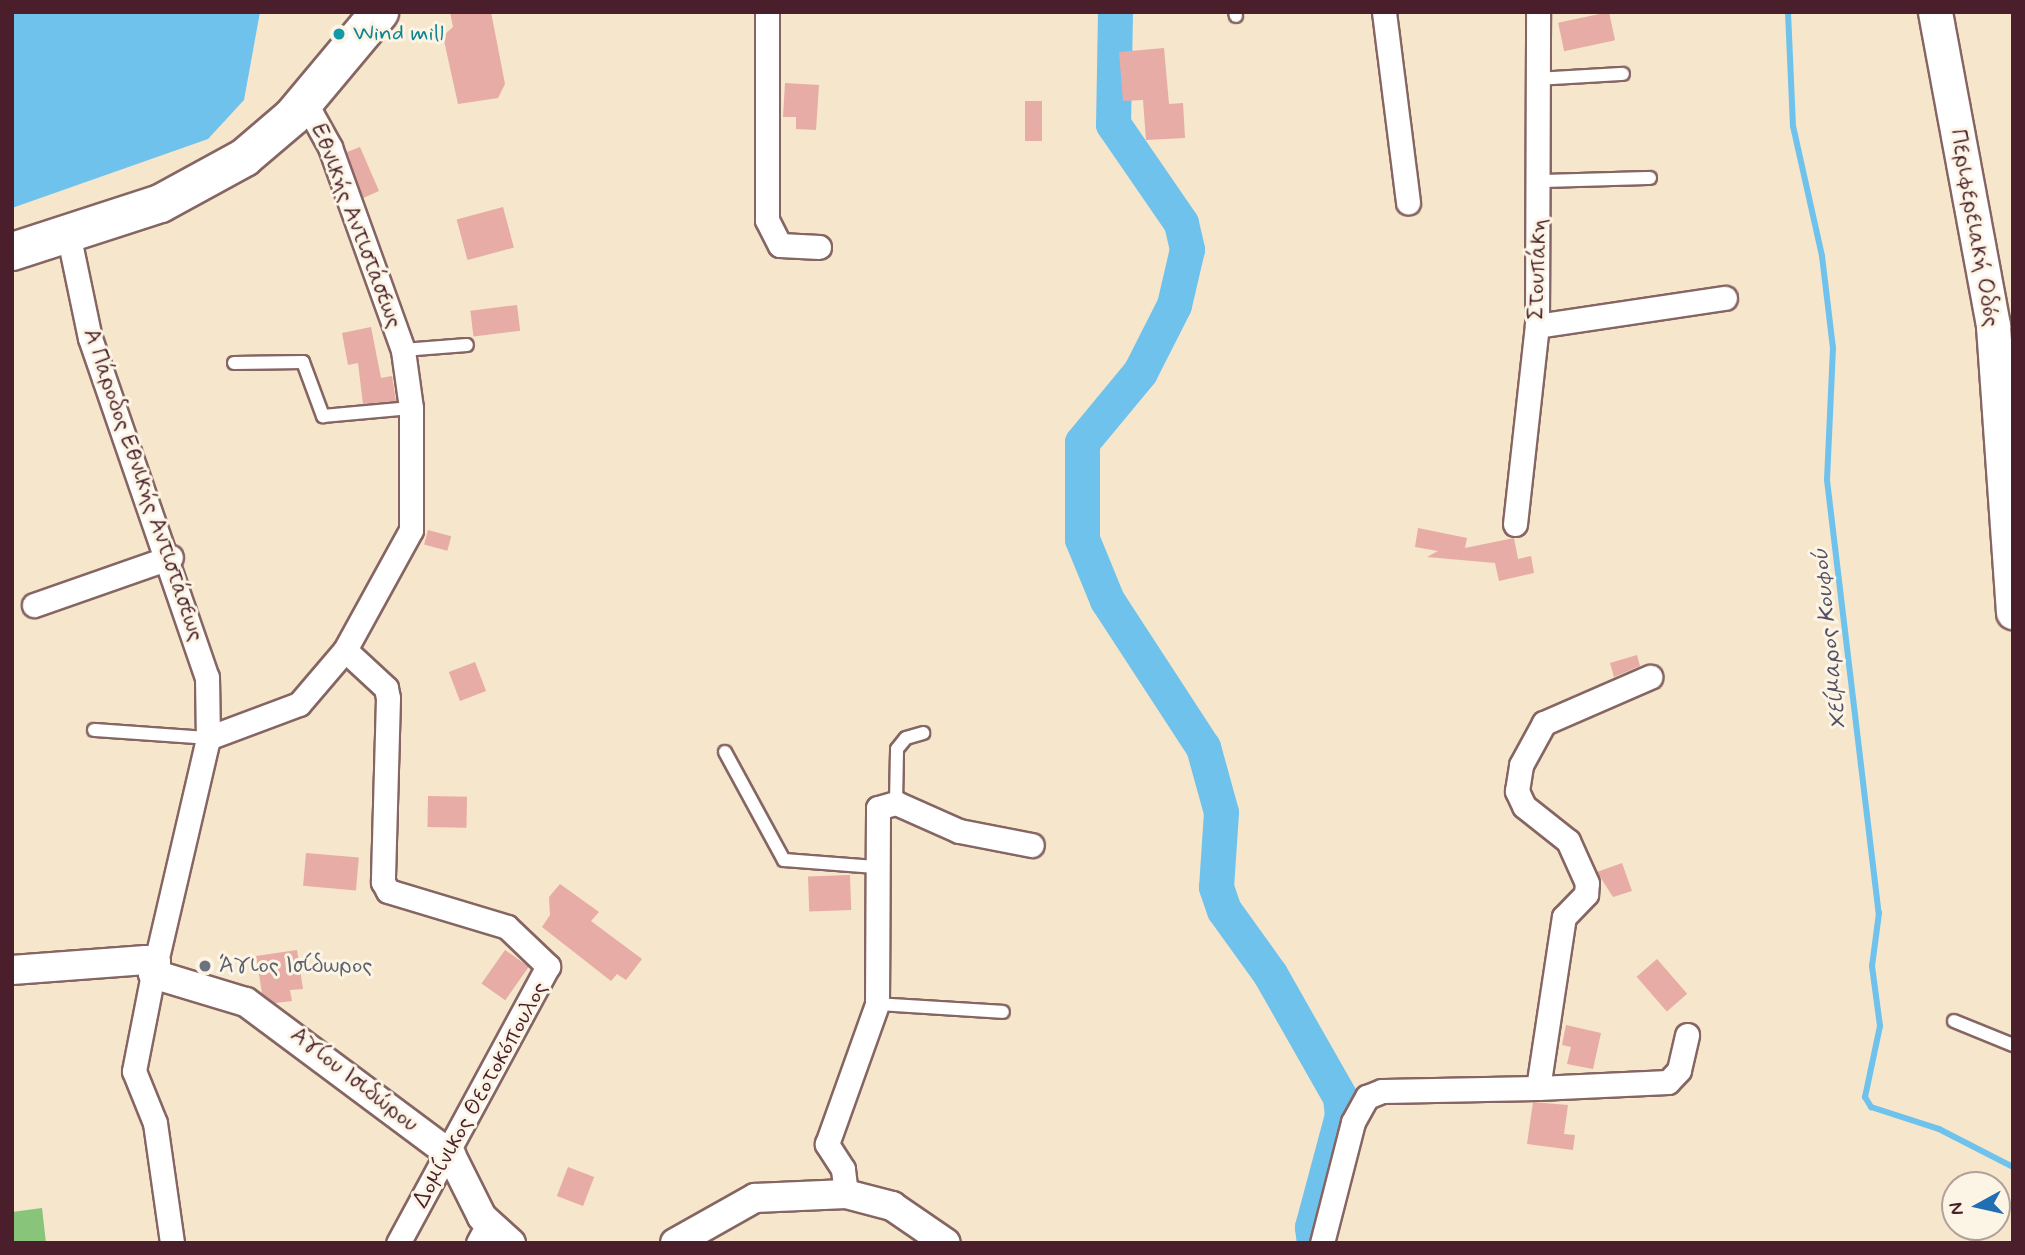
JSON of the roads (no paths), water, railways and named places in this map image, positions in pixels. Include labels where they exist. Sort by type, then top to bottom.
[{"type":"main road","points":[[12,251],[160,203],[257,147],[305,102],[379,12]]},
{"type":"main road","name":"Περιφερειακή Οδός","points":[[1935,12],[1993,327],[2013,612]]},
{"type":"main road","points":[[12,235],[195,183]]},
{"type":"street","points":[[767,12],[767,220],[780,245],[820,247]]},
{"type":"street","points":[[1384,12],[1408,202]]},
{"type":"street","name":"Στουπάκη","points":[[1515,524],[1537,326],[1541,181],[1538,12]]},
{"type":"street","name":"Εθνικής Αντιστάσεως","points":[[208,738],[299,704],[345,650],[411,530],[411,408],[403,350],[330,147],[305,102]]},
{"type":"street","name":"Α Πάροδος Εθνικής Αντιστάσεως","points":[[68,233],[90,338],[170,556],[207,677],[208,738]]},
{"type":"street","points":[[1537,326],[1725,298]]},
{"type":"street","points":[[34,605],[170,556]]},
{"type":"street","name":"Δομίνικος Θεοτοκόπουλος","points":[[345,650],[386,688],[388,698],[383,882],[388,891],[507,927],[548,966],[451,1155],[398,1243]]},
{"type":"street","points":[[1538,1088],[1564,917],[1581,902],[1587,883],[1568,841],[1524,806],[1517,791],[1521,765],[1544,723],[1650,677]]},
{"type":"street","points":[[172,1243],[155,1123],[134,1070],[154,968],[208,738]]},
{"type":"street","points":[[846,1194],[843,1169],[827,1144],[877,1004],[878,808],[896,803],[959,831],[1032,845]]},
{"type":"street","name":"Αγίου Ισιδώρου","points":[[12,970],[123,958],[246,1002],[451,1155],[483,1233],[511,1243]]},
{"type":"street","points":[[1322,1243],[1353,1122],[1367,1097],[1382,1091],[1668,1082],[1679,1070],[1687,1035]]},
{"type":"street","points":[[675,1243],[755,1198],[846,1194],[892,1206],[946,1243]]},
{"type":"lane","points":[[1538,79],[1623,74]]},
{"type":"lane","points":[[1541,181],[1650,178]]},
{"type":"lane","points":[[403,350],[467,345]]},
{"type":"lane","points":[[233,363],[303,362],[323,416],[411,408]]},
{"type":"lane","points":[[94,730],[208,738]]},
{"type":"lane","points":[[896,803],[897,749],[905,738],[923,733]]},
{"type":"lane","points":[[725,752],[784,860],[876,867]]},
{"type":"lane","points":[[877,1004],[1003,1013]]},
{"type":"lane","points":[[1954,1021],[2013,1045]]},
{"type":"water","points":[[12,12],[260,12],[244,100],[208,139],[12,208]]},
{"type":"waterway","points":[[1115,12],[1113,124],[1181,223],[1187,249],[1174,305],[1140,372],[1082,442],[1082,539],[1107,600],[1203,747],[1221,812],[1216,887],[1224,910],[1270,974],[1340,1097],[1342,1115],[1312,1227],[1314,1243]]},
{"type":"waterway","name":"Χείμαρος Κουφού","points":[[1788,12],[1793,126],[1822,256],[1833,348],[1827,480],[1879,913],[1872,966],[1880,1026],[1865,1097],[1871,1107],[1939,1129],[2013,1167]]},
{"type":"place","name":"Wind mill","points":[[339,34]]},
{"type":"place","name":"Άγιος Ισίδωρος","points":[[205,966]]}]
